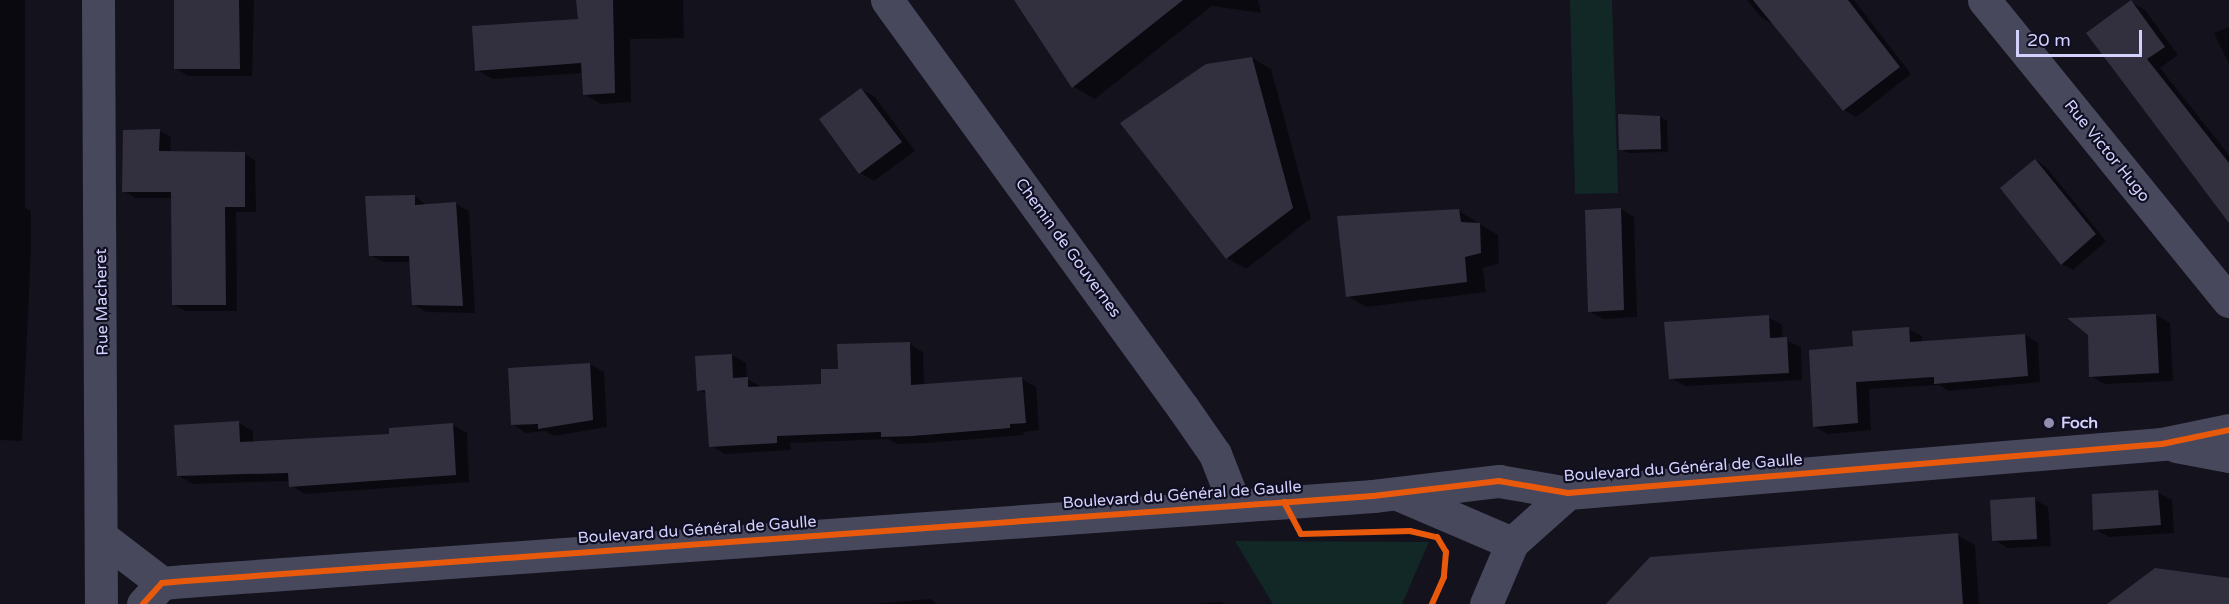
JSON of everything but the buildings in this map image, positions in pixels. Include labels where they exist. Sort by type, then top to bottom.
[{"type":"street","name":"Rue Macheret","points":[[99,0],[103,538],[101,604]]},
{"type":"street","name":"Chemin de Gouvernes","points":[[887,0],[1215,454],[1235,505]]},
{"type":"street","name":"Rue Victor Hugo","points":[[1984,0],[2229,301]]},
{"type":"street","name":"Boulevard du Général de Gaulle","points":[[103,538],[152,594],[1235,505],[1399,494],[1499,481],[1568,493],[2162,444],[2228,450]]},
{"type":"street","name":"Boulevard du Général de Gaulle","points":[[1399,494],[1512,543],[1568,493]]},
{"type":"street","points":[[1486,604],[1512,543]]},
{"type":"green space","points":[[1570,0],[1612,0],[1618,193],[1575,194]]},
{"type":"green space","points":[[1235,541],[1429,542],[1402,604],[1273,604]]},
{"type":"cycle path","points":[[143,604],[162,583],[185,581],[1373,496],[1499,481],[1568,493],[2162,444],[2229,430]]},
{"type":"cycle path","points":[[1284,502],[1301,534],[1410,531],[1437,537],[1446,552],[1444,577],[1432,604]]},
{"type":"place","name":"Foch","points":[[2049,423]]}]
